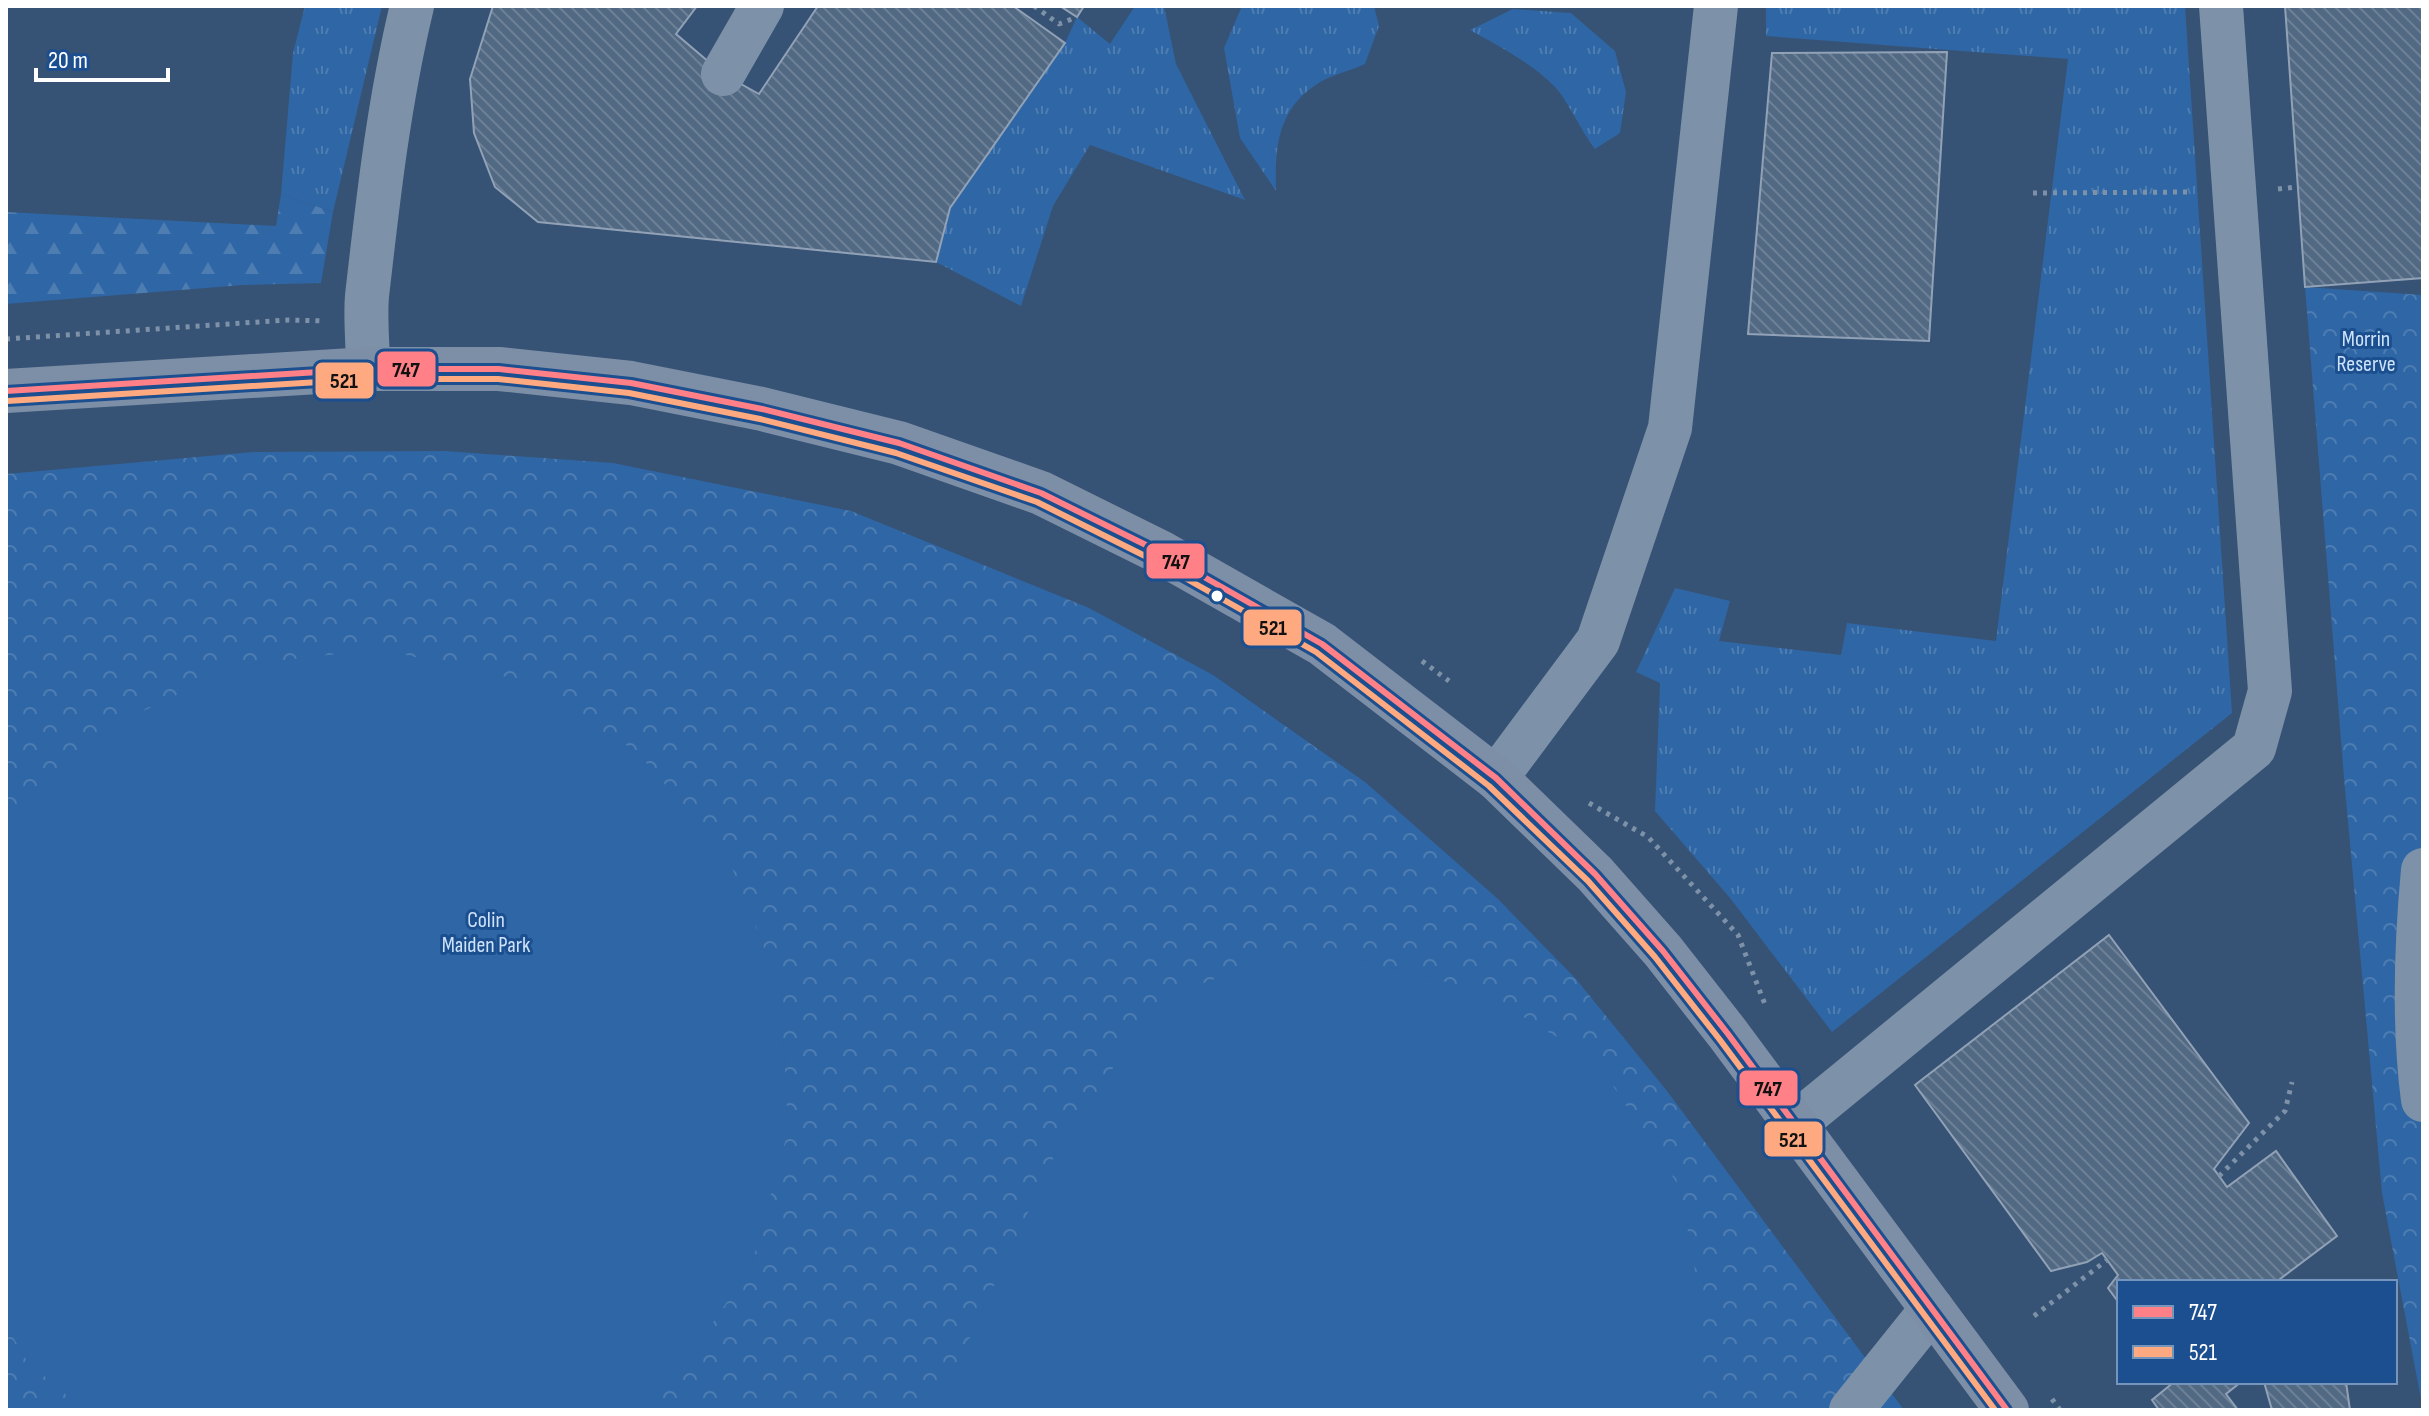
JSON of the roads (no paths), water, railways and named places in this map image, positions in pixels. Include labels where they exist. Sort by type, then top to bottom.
[{"type":"main road","points":[[6,391],[368,369],[499,369],[631,383],[762,409],[899,443],[1041,493],[1211,580],[1322,644],[1496,778],[1595,874],[1663,951],[2007,1410]]},
{"type":"street","points":[[368,369],[367,298],[400,55],[412,6]]},
{"type":"street","points":[[723,74],[762,6]]},
{"type":"street","points":[[1496,778],[1598,641],[1670,428],[1716,6]]},
{"type":"street","points":[[1795,1124],[2254,748],[2270,691],[2221,6]]},
{"type":"street","points":[[2423,870],[2418,930],[2419,1070],[2423,1100]]},
{"type":"street","points":[[1851,1410],[1932,1309]]},
{"type":"park label","name":"Morrin Reserve","points":[[2366,350]]},
{"type":"park label","name":"Colin Maiden Park","points":[[486,932]]}]
